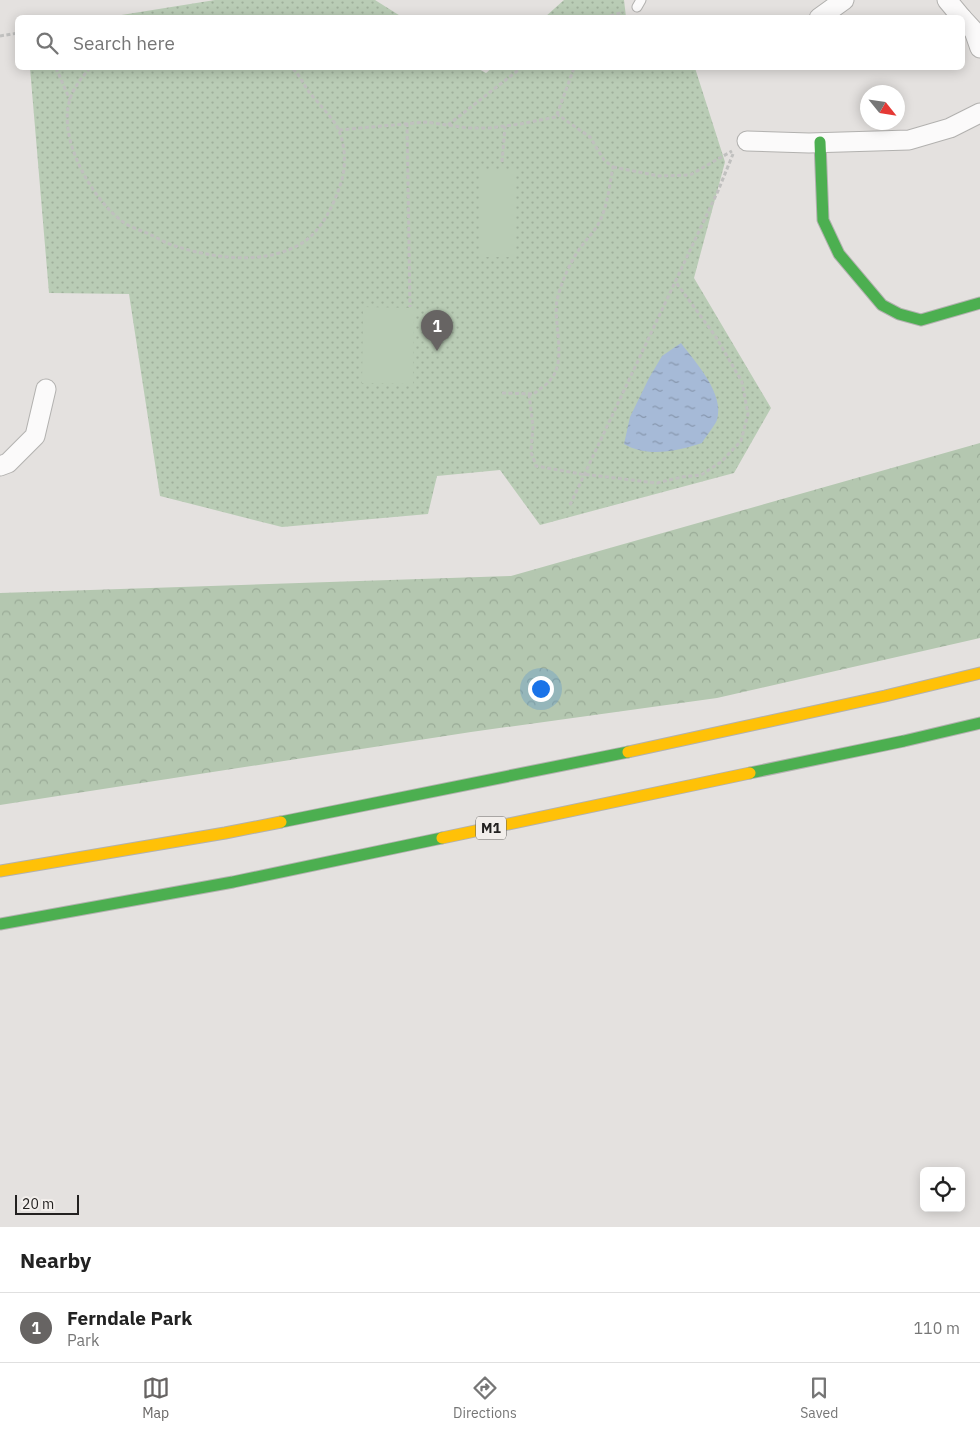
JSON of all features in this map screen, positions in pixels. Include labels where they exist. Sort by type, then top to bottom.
[{"type":"main road","points":[[820,142],[824,220],[839,254],[882,305],[900,314],[921,320],[980,303]]},
{"type":"main road","points":[[0,871],[225,833],[554,768],[885,696],[980,673]]},
{"type":"main road","name":"M1","points":[[0,924],[233,882],[904,741],[980,723]]},
{"type":"street","points":[[823,15],[844,0]]},
{"type":"street","points":[[946,0],[959,15]]},
{"type":"street","points":[[747,141],[909,140],[950,128],[980,113]]},
{"type":"street","points":[[0,466],[8,464],[35,436],[46,389]]},
{"type":"path","points":[[0,36],[15,34]]},
{"type":"path","points":[[57,70],[70,101]]},
{"type":"path","points":[[88,70],[76,86],[70,101],[68,116],[73,152],[93,191],[107,208],[124,223],[173,245],[201,253],[247,259],[274,254],[298,246],[314,232],[330,213],[344,175],[344,159],[339,130],[294,70]]},
{"type":"path","points":[[448,125],[518,70]]},
{"type":"path","points":[[558,115],[573,70]]},
{"type":"path","points":[[339,130],[426,122],[468,128],[505,126],[538,121],[558,115]]},
{"type":"path","points":[[558,115],[590,137],[604,160],[612,167],[659,176],[690,175],[735,149],[718,192],[570,505]]},
{"type":"path","points":[[407,123],[410,308]]},
{"type":"path","points":[[502,162],[505,126]]},
{"type":"path","points":[[502,393],[534,394],[552,378],[557,366],[559,353],[557,302],[561,286],[567,270],[579,250],[593,233],[602,216],[612,167]]},
{"type":"path","points":[[529,394],[533,427],[531,452],[536,466],[584,475],[657,484],[682,477],[701,475],[721,462],[741,441],[748,414],[742,382],[716,337],[675,281]]},
{"type":"green space","points":[[215,0],[375,0],[399,15],[121,15]]},
{"type":"green space","points":[[564,0],[624,0],[626,15],[547,15]]},
{"type":"green space","points":[[30,70],[481,70],[486,73],[490,70],[696,70],[725,162],[694,278],[771,408],[734,473],[540,525],[500,470],[437,476],[428,514],[282,527],[160,496],[129,294],[49,293]]},
{"type":"green space","points":[[479,169],[515,169],[515,257],[479,257]]},
{"type":"green space","points":[[363,307],[414,308],[413,384],[362,383]]},
{"type":"green space","points":[[980,443],[980,638],[717,698],[471,732],[0,805],[0,593],[511,576]]},
{"type":"water","points":[[681,343],[708,379],[713,389],[718,410],[716,423],[702,443],[673,451],[643,451],[624,444],[630,417],[649,378],[662,356]]},
{"type":"traffic: fast","points":[[820,142],[823,220],[839,254],[882,305],[899,314],[921,320],[980,303]]},
{"type":"traffic: fast","points":[[750,773],[980,723]]},
{"type":"traffic: fast","points":[[281,822],[628,752]]},
{"type":"traffic: fast","points":[[0,924],[233,882],[442,838]]},
{"type":"traffic: slow","points":[[628,752],[885,696],[980,673]]},
{"type":"traffic: slow","points":[[442,838],[750,773]]},
{"type":"traffic: slow","points":[[0,871],[281,822]]},
{"type":"place","name":"Ferndale Park","points":[[437,351]]}]
